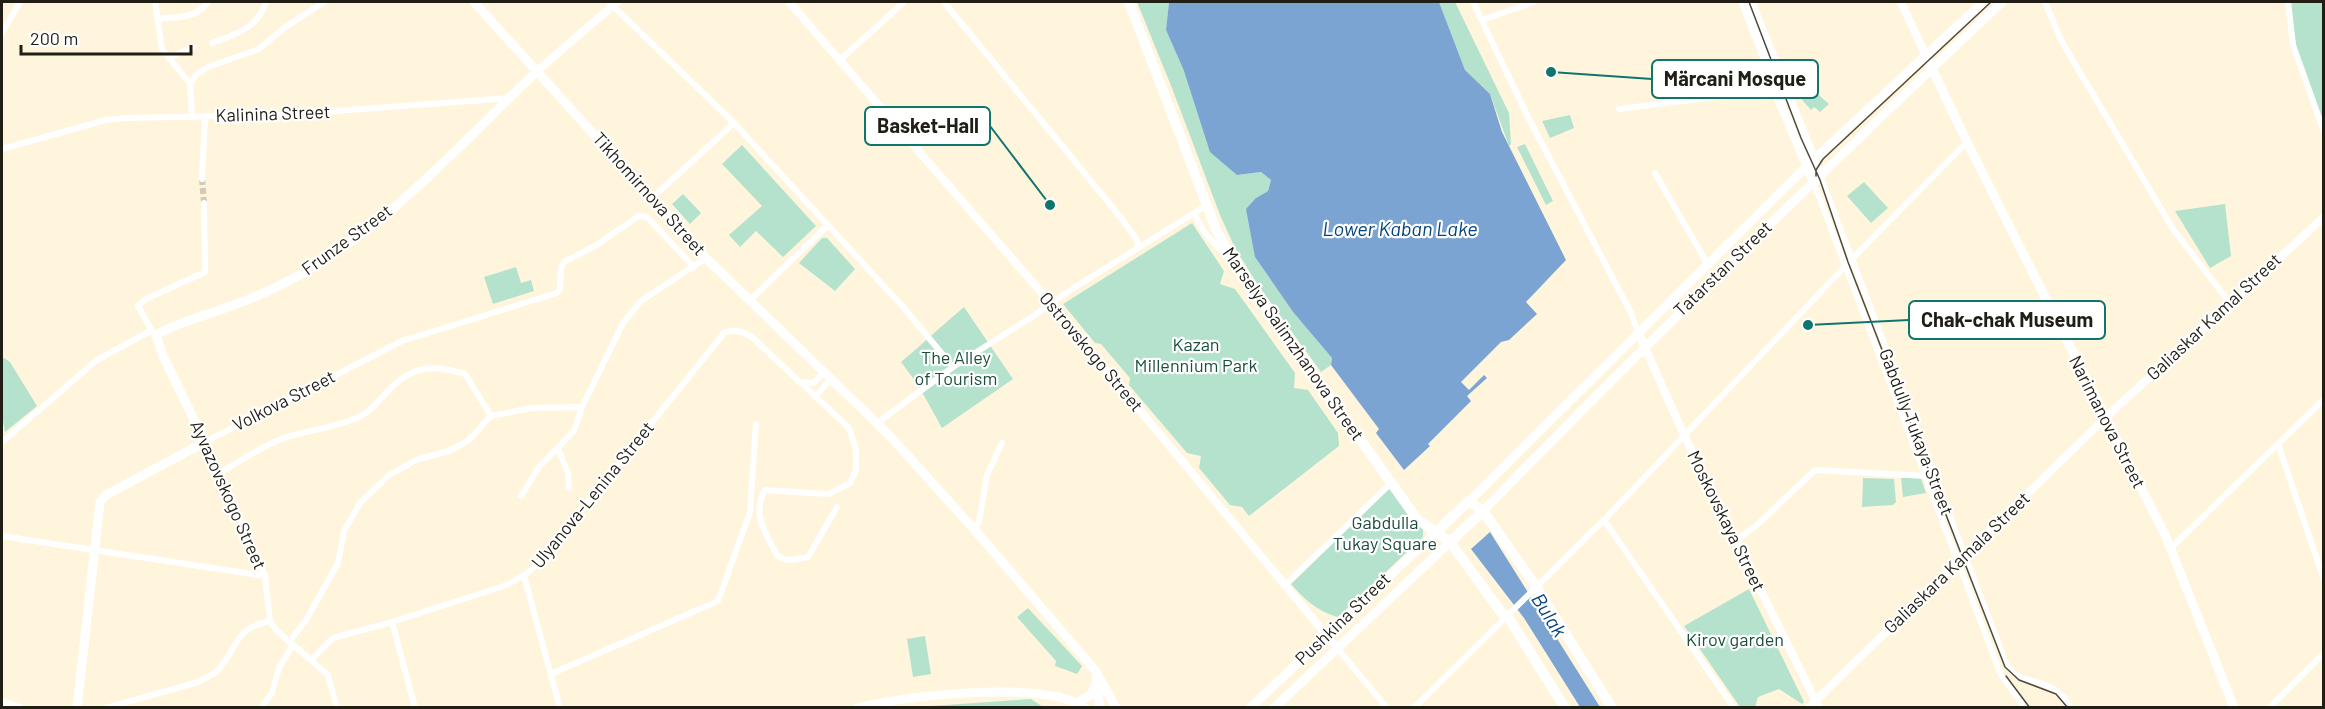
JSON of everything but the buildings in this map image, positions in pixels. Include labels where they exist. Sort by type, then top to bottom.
[{"type":"main road","name":"Tikhomirnova Street","points":[[474,2],[706,258],[877,423],[973,528],[1096,674],[1116,708]]},
{"type":"main road","name":"Marselya Salimzhanova Street","points":[[1129,2],[1223,245],[1417,519],[1437,531]]},
{"type":"main road","points":[[1134,2],[1233,252],[1336,399],[1424,518],[1450,542],[1501,612],[1511,614],[1564,708]]},
{"type":"main road","name":"Gabdully Tukaya Street","points":[[1743,2],[1780,88]]},
{"type":"main road","name":"Gabdully Tukaya Street","points":[[1751,2],[1795,141],[1810,163],[1816,178]]},
{"type":"main road","name":"Tatarstan Street","points":[[1437,531],[1810,163],[1983,2]]},
{"type":"main road","name":"Tatarstan Street","points":[[1450,542],[1643,347],[1816,178],[2002,2]]},
{"type":"main road","name":"Narimanova Street","points":[[1926,56],[2171,548],[2234,708]]},
{"type":"main road","points":[[509,98],[537,71]]},
{"type":"main road","name":"Frunze Street","points":[[153,333],[265,293],[329,257],[368,228],[442,166],[509,98]]},
{"type":"main road","name":"Ayvazovskogo Street","points":[[153,333],[205,442]]},
{"type":"main road","name":"Volkova Street","points":[[77,708],[100,502],[106,495],[205,442]]},
{"type":"main road","points":[[1468,501],[1483,511],[1612,708]]},
{"type":"main road","name":"Pushkina Street","points":[[1250,708],[1437,531]]},
{"type":"main road","name":"Pushkina Street","points":[[1274,708],[1450,542]]},
{"type":"main road","points":[[857,708],[885,701],[1008,691],[1036,693],[1082,705],[1094,692],[1096,674]]},
{"type":"main road","points":[[1096,674],[1100,708]]},
{"type":"street","points":[[2,33],[20,2]]},
{"type":"street","points":[[155,2],[162,49],[190,84],[192,116]]},
{"type":"street","points":[[157,19],[187,16],[204,9],[208,2]]},
{"type":"street","points":[[212,43],[241,32],[254,23],[266,2]]},
{"type":"street","points":[[190,84],[197,74],[208,67],[259,49],[284,28],[324,2]]},
{"type":"street","name":"Ostrovskogo Street","points":[[789,2],[1051,304],[1387,708]]},
{"type":"street","points":[[839,61],[904,2]]},
{"type":"street","points":[[945,2],[1122,219],[1137,240],[1138,247]]},
{"type":"street","points":[[1473,2],[1529,119],[1631,313],[1638,332]]},
{"type":"street","points":[[1482,20],[1534,2]]},
{"type":"street","points":[[1901,2],[1926,56]]},
{"type":"street","points":[[2045,2],[2062,42],[2173,229],[2229,302]]},
{"type":"street","points":[[2288,2],[2293,45],[2324,132]]},
{"type":"street","points":[[537,71],[613,3],[734,123],[904,308],[953,367]]},
{"type":"street","points":[[169,58],[193,47]]},
{"type":"street","points":[[1619,110],[1780,88]]},
{"type":"street","name":"Kalinina Street","points":[[2,149],[114,119],[301,114],[509,98]]},
{"type":"street","points":[[202,178],[205,117]]},
{"type":"street","points":[[652,198],[734,123]]},
{"type":"street","points":[[1414,708],[1605,520],[1844,267],[1967,142]]},
{"type":"street","points":[[1655,173],[1707,264]]},
{"type":"street","name":"Gabdully Tukaya Street","points":[[1816,178],[1851,260],[2005,662],[2018,676],[2053,689],[2062,695],[2071,708]]},
{"type":"street","name":"Gabdully Tukaya Street","points":[[1816,178],[1844,267],[1997,665],[2001,675],[2025,708]]},
{"type":"street","points":[[2,442],[97,360],[153,333],[138,306],[146,299],[206,272],[204,203]]},
{"type":"street","points":[[877,423],[953,367],[1207,205]]},
{"type":"street","points":[[1194,214],[1215,245],[1233,262]]},
{"type":"street","name":"Volkova Street","points":[[205,442],[402,341],[557,293],[560,289],[561,268],[564,262],[594,246],[639,216],[647,217],[694,267]]},
{"type":"street","name":"Galiaskar Kamal Street","points":[[2105,418],[2324,217]]},
{"type":"street","points":[[749,301],[828,225]]},
{"type":"street","points":[[521,496],[539,467],[574,431],[582,407],[623,323],[641,301],[706,258]]},
{"type":"street","name":"Ulyanova-Lenina Street","points":[[312,659],[333,638],[392,622],[507,585],[524,576],[543,558],[724,333],[731,330],[746,332],[814,397]]},
{"type":"street","name":"Moskovskaya Street","points":[[1638,332],[1684,435],[1817,704]]},
{"type":"street","points":[[219,473],[264,446],[362,416],[398,380],[421,370],[447,369],[465,374],[491,416]]},
{"type":"street","points":[[798,381],[814,383],[827,375]]},
{"type":"street","points":[[827,375],[814,397],[849,428],[856,450],[856,470],[850,483],[830,494],[765,490],[760,498],[760,524],[781,559],[808,557],[837,507]]},
{"type":"street","points":[[2171,548],[2324,399]]},
{"type":"street","points":[[261,708],[272,693],[279,668],[290,644],[338,563],[344,531],[360,504],[388,476],[416,460],[449,451],[468,441],[491,416],[531,408],[582,407]]},
{"type":"street","name":"Galiaskara Kamala Street","points":[[1808,708],[1817,704],[2105,418]]},
{"type":"street","points":[[551,674],[718,601],[750,512],[756,424]]},
{"type":"street","name":"Ayvazovskogo Street","points":[[205,442],[265,576],[270,621]]},
{"type":"street","points":[[973,528],[979,522],[987,475],[1002,443]]},
{"type":"street","points":[[2278,444],[2324,580]]},
{"type":"street","points":[[558,449],[568,473],[570,488]]},
{"type":"street","points":[[1736,540],[1756,526],[1815,470],[1925,477],[1933,474]]},
{"type":"street","points":[[1284,586],[1391,483]]},
{"type":"street","points":[[1605,520],[1734,708]]},
{"type":"street","points":[[2,536],[265,576]]},
{"type":"street","points":[[524,576],[560,708]]},
{"type":"street","points":[[106,708],[198,682],[219,669],[236,639],[248,630],[270,621],[290,644],[312,659],[328,675],[337,708]]},
{"type":"street","points":[[392,622],[415,708]]},
{"type":"street","points":[[2269,708],[2324,653]]},
{"type":"street","points":[[2,702],[20,708]]},
{"type":"green space","points":[[1137,2],[1169,2],[1166,30],[1184,71],[1237,175],[1261,172],[1271,180],[1268,191],[1256,198],[1255,257],[1293,312],[1332,358],[1331,365],[1321,372],[1256,282],[1235,248]]},
{"type":"green space","points":[[1439,2],[1455,2],[1509,113],[1511,144],[1509,146],[1490,94],[1465,70]]},
{"type":"green space","points":[[2291,2],[2323,2],[2323,121],[2297,57]]},
{"type":"green space","points":[[1806,84],[1829,104],[1820,112],[1814,107],[1811,110],[1797,94],[1797,91]]},
{"type":"green space","points":[[1570,115],[1574,128],[1550,138],[1542,121]]},
{"type":"green space","points":[[1525,144],[1553,201],[1546,205],[1517,147]]},
{"type":"green space","points":[[742,145],[816,226],[783,257],[756,231],[740,247],[729,235],[762,206],[722,164]]},
{"type":"green space","points":[[1864,182],[1888,208],[1871,223],[1847,196]]},
{"type":"green space","points":[[683,194],[701,213],[690,224],[672,204]]},
{"type":"green space","points":[[2225,204],[2231,256],[2210,268],[2175,211]]},
{"type":"green space","name":"Kazan Millennium Park","points":[[1192,223],[1224,271],[1220,284],[1235,289],[1295,373],[1294,388],[1308,390],[1338,433],[1339,446],[1249,516],[1242,507],[1230,505],[1199,468],[1201,456],[1187,453],[1129,385],[1130,378],[1101,344],[1095,343],[1063,304]]},
{"type":"green space","points":[[822,238],[827,238],[855,269],[835,291],[799,263]]},
{"type":"green space","points":[[516,267],[521,283],[531,280],[534,291],[493,304],[484,277]]},
{"type":"green space","name":"The Alley of Tourism","points":[[964,307],[1013,379],[942,428],[918,385],[901,362]]},
{"type":"green space","points":[[2,359],[10,362],[37,406],[5,432],[2,416]]},
{"type":"green space","points":[[1863,478],[1894,479],[1896,502],[1893,505],[1862,507]]},
{"type":"green space","points":[[1901,478],[1921,478],[1926,493],[1903,497]]},
{"type":"green space","name":"Gabdulla Tukay Square","points":[[1390,488],[1423,530],[1423,537],[1340,615],[1337,617],[1317,608],[1291,584]]},
{"type":"green space","name":"Kirov garden","points":[[1749,589],[1804,702],[1802,704],[1779,689],[1758,697],[1755,707],[1740,707],[1684,626]]},
{"type":"green space","points":[[1028,608],[1082,666],[1077,674],[1055,666],[1056,661],[1017,617]]},
{"type":"green space","points":[[925,636],[931,674],[913,677],[907,639]]},
{"type":"green space","points":[[1031,699],[1043,707],[930,707],[931,706]]},
{"type":"water","name":"Lower Kaban Lake","points":[[1169,2],[1439,2],[1465,70],[1490,94],[1502,132],[1566,260],[1526,302],[1537,314],[1509,340],[1501,342],[1461,382],[1469,390],[1484,375],[1487,378],[1467,396],[1471,401],[1428,444],[1430,446],[1404,470],[1376,433],[1379,429],[1331,365],[1332,358],[1293,312],[1255,257],[1246,209],[1256,198],[1268,191],[1271,180],[1261,172],[1237,175],[1210,152],[1184,71],[1166,30]]},
{"type":"water","name":"Bulak","points":[[1490,532],[1600,707],[1580,707],[1524,618],[1471,549]]},
{"type":"tunnel","points":[[202,179],[204,203]]},
{"type":"tram line","points":[[1749,2],[1801,138],[1820,180],[1848,262],[2005,667],[2019,680],[2056,694],[2068,708]]},
{"type":"tram line","points":[[1816,176],[1816,170],[1823,159],[1991,2]]},
{"type":"tram line","points":[[2006,676],[2030,708]]},
{"type":"place","name":"Märcani Mosque","points":[[1551,72]]},
{"type":"place","name":"Basket-Hall","points":[[1050,205]]},
{"type":"place","name":"Chak-chak Museum","points":[[1808,325]]}]
